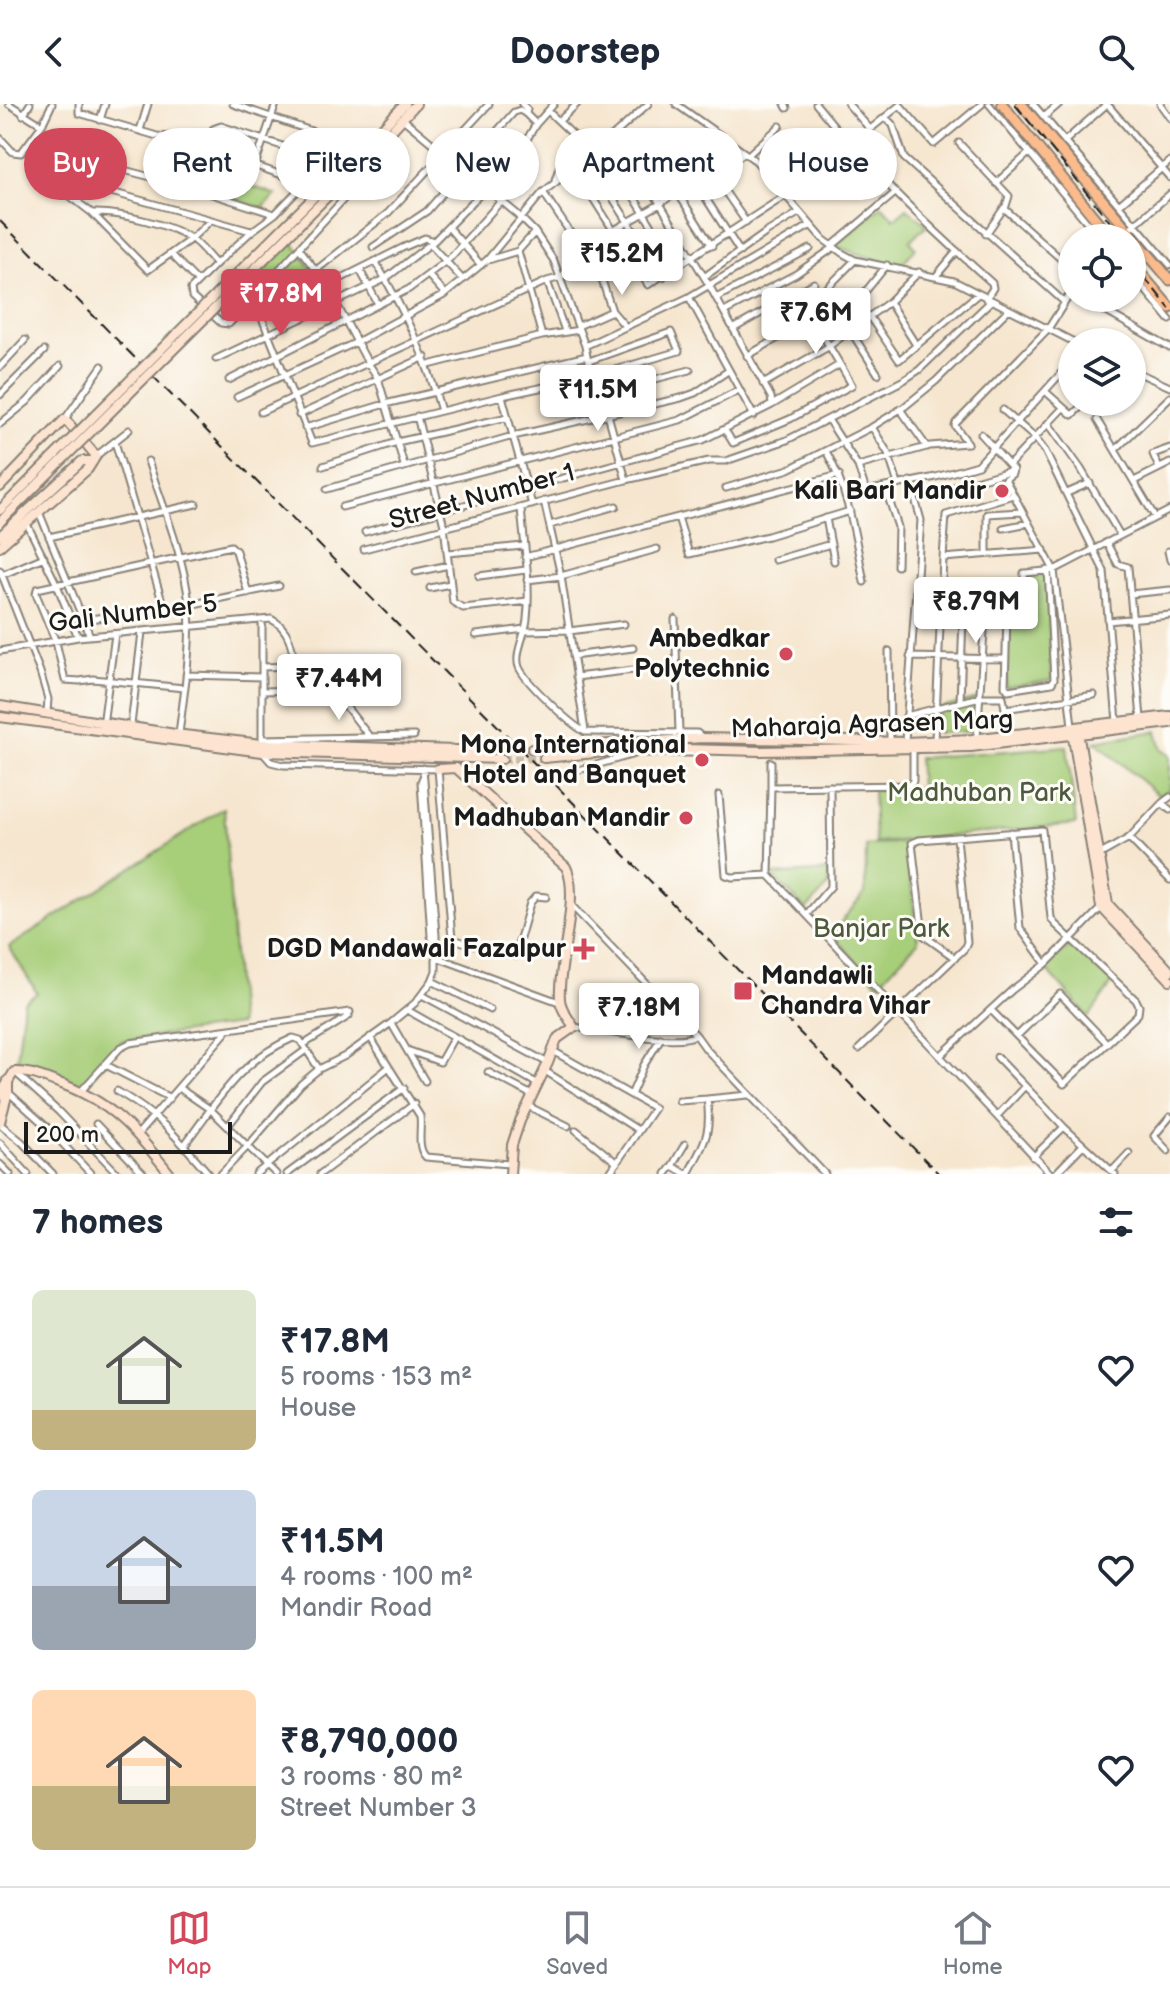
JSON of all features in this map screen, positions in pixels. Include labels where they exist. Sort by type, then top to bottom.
[{"type":"main road","points":[[399,116],[405,104]]},
{"type":"main road","points":[[388,128],[416,104]]},
{"type":"main road","points":[[1002,104],[1100,224]]},
{"type":"main road","points":[[1021,104],[1040,120],[1130,224]]},
{"type":"main road","points":[[0,510],[317,200]]},
{"type":"main road","points":[[0,522],[319,200]]},
{"type":"main road","points":[[1146,246],[1170,280]]},
{"type":"main road","points":[[1146,280],[1170,308]]},
{"type":"main road","points":[[0,487],[65,419],[94,459]]},
{"type":"main road","points":[[0,546],[88,469],[94,459]]},
{"type":"main road","points":[[0,536],[82,461],[94,459]]},
{"type":"main road","points":[[0,706],[262,745],[488,751]]},
{"type":"main road","name":"Maharaja Agrasen Marg","points":[[532,749],[703,738],[734,745],[946,744],[1075,731],[1170,716]]},
{"type":"main road","points":[[0,717],[103,732],[502,759]]},
{"type":"main road","name":"Maharaja Agrasen Marg","points":[[544,758],[647,748],[718,749],[734,745],[890,742],[909,745],[935,740],[946,744],[1170,723]]},
{"type":"main road","points":[[1075,731],[1098,855],[1104,906],[1170,971]]},
{"type":"main road","points":[[1075,731],[1104,906],[1170,980]]},
{"type":"main road","points":[[438,769],[456,768],[566,867],[570,878],[559,1002],[574,1027],[557,1039],[512,1145],[510,1174]]},
{"type":"main road","points":[[0,1123],[7,1079],[14,1072],[27,1071],[82,1090],[111,1109],[138,1134],[170,1174]]},
{"type":"street","points":[[9,104],[42,125]]},
{"type":"street","points":[[23,115],[30,104]]},
{"type":"street","points":[[40,128],[52,104]]},
{"type":"street","points":[[79,104],[79,113],[143,131]]},
{"type":"street","points":[[100,120],[105,104]]},
{"type":"street","points":[[140,130],[148,104]]},
{"type":"street","points":[[260,149],[276,104]]},
{"type":"street","points":[[390,104],[426,139]]},
{"type":"street","points":[[467,128],[489,104]]},
{"type":"street","points":[[522,104],[527,109],[526,114]]},
{"type":"street","points":[[534,128],[554,104]]},
{"type":"street","points":[[559,121],[577,104]]},
{"type":"street","points":[[621,128],[648,104]]},
{"type":"street","points":[[676,104],[759,166]]},
{"type":"street","points":[[816,104],[835,128]]},
{"type":"street","points":[[848,104],[869,128]]},
{"type":"street","points":[[871,128],[900,104],[934,144],[982,104]]},
{"type":"street","points":[[989,104],[1088,224]]},
{"type":"street","points":[[1033,104],[1040,120],[1065,141],[1120,204],[1131,224]]},
{"type":"street","points":[[1040,120],[1059,104]]},
{"type":"street","points":[[1065,141],[1107,104],[1170,178]]},
{"type":"street","points":[[1160,104],[1170,118]]},
{"type":"street","points":[[237,105],[304,128]]},
{"type":"street","points":[[500,128],[514,112],[520,110],[536,124]]},
{"type":"street","points":[[548,111],[566,128]]},
{"type":"street","points":[[885,117],[893,125],[904,158],[1058,297]]},
{"type":"street","points":[[743,156],[780,126]]},
{"type":"street","points":[[0,138],[17,154],[24,148]]},
{"type":"street","points":[[260,138],[276,143]]},
{"type":"street","points":[[959,143],[1010,198],[986,234]]},
{"type":"street","points":[[996,183],[1029,153]]},
{"type":"street","points":[[1120,204],[1170,161]]},
{"type":"street","points":[[127,171],[275,214]]},
{"type":"street","points":[[315,271],[388,213],[426,173]]},
{"type":"street","points":[[237,397],[357,342],[445,294],[487,260],[555,180]]},
{"type":"street","points":[[543,192],[581,249]]},
{"type":"street","points":[[1134,224],[1170,194]]},
{"type":"street","points":[[897,195],[992,283],[988,300]]},
{"type":"street","points":[[127,197],[252,231]]},
{"type":"street","points":[[289,200],[191,289],[192,297],[221,323],[229,324],[343,200]]},
{"type":"street","points":[[373,247],[427,211],[437,200]]},
{"type":"street","points":[[216,359],[385,279],[432,243],[474,200]]},
{"type":"street","points":[[594,200],[647,285],[650,285],[779,200]]},
{"type":"street","points":[[614,200],[663,277]]},
{"type":"street","points":[[636,200],[678,268]]},
{"type":"street","points":[[658,200],[709,285],[771,397],[772,405]]},
{"type":"street","points":[[261,412],[529,289],[562,277],[581,249],[665,200]]},
{"type":"street","points":[[682,200],[712,246]]},
{"type":"street","points":[[707,200],[740,252]]},
{"type":"street","points":[[731,200],[746,222]]},
{"type":"street","points":[[789,200],[833,247],[855,260],[937,275],[1058,334]]},
{"type":"street","points":[[724,312],[796,274],[833,247],[887,200]]},
{"type":"street","points":[[79,201],[145,269],[153,268],[211,221]]},
{"type":"street","points":[[229,380],[347,322],[429,276],[463,245],[501,201],[535,232],[562,277],[585,346],[591,377],[602,393],[626,480]]},
{"type":"street","points":[[1005,208],[1058,256]]},
{"type":"street","points":[[704,277],[800,212]]},
{"type":"street","points":[[92,213],[128,217],[191,239],[216,264]]},
{"type":"street","points":[[585,346],[689,297],[811,225]]},
{"type":"street","points":[[448,227],[481,265]]},
{"type":"street","points":[[487,260],[518,251],[535,232]]},
{"type":"street","points":[[305,428],[436,391],[588,358],[671,332],[679,351],[591,377],[417,416],[316,444],[310,441],[261,320],[263,317],[425,238],[463,280]]},
{"type":"street","points":[[1146,240],[1170,265]]},
{"type":"street","points":[[299,248],[326,284],[378,378],[404,465]]},
{"type":"street","points":[[716,298],[810,249]]},
{"type":"street","points":[[518,251],[542,336]]},
{"type":"street","points":[[937,275],[957,251]]},
{"type":"street","points":[[171,254],[198,282]]},
{"type":"street","points":[[725,430],[733,443],[759,434],[852,385],[806,303],[824,291],[855,260]]},
{"type":"street","points":[[375,261],[429,365],[441,411]]},
{"type":"street","points":[[819,330],[855,303],[887,265]]},
{"type":"street","points":[[360,269],[378,304]]},
{"type":"street","points":[[763,384],[828,347],[889,302],[920,272]]},
{"type":"street","points":[[600,274],[612,311],[625,326]]},
{"type":"street","points":[[429,276],[445,294]]},
{"type":"street","points":[[547,281],[565,331]]},
{"type":"street","points":[[733,329],[814,283]]},
{"type":"street","points":[[1146,291],[1170,320]]},
{"type":"street","points":[[869,316],[897,359],[978,294]]},
{"type":"street","points":[[689,297],[754,416]]},
{"type":"street","name":"Street Number 1","points":[[364,549],[626,480],[709,461],[726,461],[787,440],[829,421],[919,370],[988,300]]},
{"type":"street","points":[[889,302],[916,346]]},
{"type":"street","points":[[726,488],[789,469],[872,427],[936,381],[1008,310]]},
{"type":"street","points":[[858,466],[927,447],[968,443],[955,426],[1048,329],[1058,310]]},
{"type":"street","points":[[429,365],[579,328],[612,311]]},
{"type":"street","points":[[1107,312],[1170,348]]},
{"type":"street","points":[[747,356],[812,318]]},
{"type":"street","points":[[850,330],[878,374]]},
{"type":"street","points":[[0,367],[25,340]]},
{"type":"street","points":[[0,395],[44,351]]},
{"type":"street","points":[[299,415],[425,357]]},
{"type":"street","points":[[365,532],[703,440],[754,416],[839,365]]},
{"type":"street","points":[[0,424],[27,402],[60,366]]},
{"type":"street","points":[[65,419],[102,366]]},
{"type":"street","points":[[552,406],[690,370]]},
{"type":"street","points":[[327,489],[513,436],[695,393],[728,371]]},
{"type":"street","points":[[1146,376],[1170,387]]},
{"type":"street","points":[[829,421],[858,466],[866,491],[978,465],[1058,377]]},
{"type":"street","points":[[342,507],[690,416],[739,390]]},
{"type":"street","points":[[1045,391],[1058,403]]},
{"type":"street","points":[[502,396],[532,505]]},
{"type":"street","points":[[1115,450],[1170,397]]},
{"type":"street","points":[[900,409],[927,447]]},
{"type":"street","points":[[1003,410],[1035,438],[1053,465],[1104,571],[1117,722]]},
{"type":"street","points":[[946,497],[947,489],[1011,467],[1058,413]]},
{"type":"street","points":[[417,416],[444,526],[453,602],[463,608],[528,601]]},
{"type":"street","points":[[323,466],[397,442],[508,417]]},
{"type":"street","points":[[1097,420],[1155,517]]},
{"type":"street","points":[[1048,423],[1090,483],[1120,535]]},
{"type":"street","points":[[872,427],[890,458],[898,484]]},
{"type":"street","points":[[94,459],[129,430]]},
{"type":"street","points":[[981,434],[1011,467],[1012,474],[1005,479],[1044,550],[1051,570],[1075,731]]},
{"type":"street","points":[[115,442],[164,608]]},
{"type":"street","points":[[1159,468],[1153,454],[1170,448]]},
{"type":"street","points":[[826,451],[839,475],[850,511],[864,582]]},
{"type":"street","points":[[148,461],[179,557],[189,605],[186,675],[179,734]]},
{"type":"street","points":[[1134,481],[1170,463]]},
{"type":"street","points":[[525,557],[839,475]]},
{"type":"street","points":[[771,787],[909,785],[913,781],[906,716],[921,520],[910,481]]},
{"type":"street","points":[[1067,493],[1090,483]]},
{"type":"street","points":[[885,487],[898,527],[897,566]]},
{"type":"street","points":[[935,740],[946,515],[1013,495]]},
{"type":"street","points":[[544,501],[561,576],[585,732]]},
{"type":"street","points":[[49,537],[196,504]]},
{"type":"street","points":[[550,525],[616,506]]},
{"type":"street","points":[[521,508],[528,601],[517,664],[521,671],[571,724],[585,732],[679,732],[697,733],[703,738]]},
{"type":"street","points":[[1051,570],[1053,681],[1005,689],[1007,615],[1024,611],[1024,573],[1051,570],[1170,510]]},
{"type":"street","points":[[39,511],[90,636]]},
{"type":"street","points":[[678,517],[689,554],[768,536],[850,511]]},
{"type":"street","points":[[987,553],[987,514],[1023,512]]},
{"type":"street","points":[[826,518],[834,561]]},
{"type":"street","points":[[26,522],[78,637]]},
{"type":"street","points":[[1003,528],[1029,523]]},
{"type":"street","points":[[1106,542],[1118,564],[1128,566],[1141,719]]},
{"type":"street","points":[[775,560],[831,544]]},
{"type":"street","points":[[184,688],[65,680],[56,642],[36,591],[39,587],[228,546],[234,548],[248,593]]},
{"type":"street","points":[[448,553],[524,546]]},
{"type":"street","points":[[527,580],[561,576],[657,549]]},
{"type":"street","points":[[946,556],[1044,550]]},
{"type":"street","points":[[1168,551],[1170,560]]},
{"type":"street","points":[[44,557],[1,573],[32,647],[48,699],[47,712]]},
{"type":"street","points":[[416,572],[449,565]]},
{"type":"street","points":[[479,576],[526,570]]},
{"type":"street","points":[[430,588],[450,584]]},
{"type":"street","points":[[977,739],[987,585]]},
{"type":"street","points":[[83,620],[189,605],[279,586]]},
{"type":"street","points":[[960,702],[964,588]]},
{"type":"street","points":[[1130,594],[1170,590]]},
{"type":"street","points":[[1108,621],[1170,615]]},
{"type":"street","name":"Gali Number 5","points":[[0,651],[78,637],[271,619],[277,622],[292,644],[294,666]]},
{"type":"street","points":[[675,619],[679,732]]},
{"type":"street","points":[[262,620],[262,745],[271,762],[283,765],[438,769],[452,939],[515,956],[530,903],[536,896],[546,897]]},
{"type":"street","points":[[476,635],[525,630],[569,631],[624,624]]},
{"type":"street","points":[[131,725],[142,632]]},
{"type":"street","points":[[103,732],[115,634]]},
{"type":"street","points":[[573,656],[633,648]]},
{"type":"street","points":[[889,651],[890,742]]},
{"type":"street","points":[[910,657],[1006,659]]},
{"type":"street","points":[[262,667],[358,664]]},
{"type":"street","points":[[576,677],[633,670]]},
{"type":"street","points":[[186,675],[262,677]]},
{"type":"street","points":[[262,691],[383,688]]},
{"type":"street","points":[[333,690],[369,737]]},
{"type":"street","points":[[906,716],[980,697],[1003,697],[1004,709],[1094,695]]},
{"type":"street","points":[[262,745],[414,736]]},
{"type":"street","points":[[568,773],[638,753],[700,753],[718,749]]},
{"type":"street","points":[[771,762],[769,875],[901,1012],[1033,1157],[1053,1174],[1083,1145]]},
{"type":"street","points":[[221,1174],[301,1084],[391,1023],[422,995],[432,981],[436,957],[431,936],[421,782],[423,768]]},
{"type":"street","points":[[807,914],[831,886],[830,786]]},
{"type":"street","points":[[719,795],[726,875],[769,875]]},
{"type":"street","points":[[1098,855],[1129,838],[1170,797]]},
{"type":"street","points":[[1162,803],[1170,810]]},
{"type":"street","points":[[955,958],[923,935],[911,847],[915,841],[1042,830],[1051,918],[1136,1000],[1138,1014],[1064,1084],[991,1010]]},
{"type":"street","points":[[1011,832],[1020,928],[1046,964]]},
{"type":"street","points":[[859,1049],[964,949],[968,936],[957,837]]},
{"type":"street","points":[[1129,838],[1170,880]]},
{"type":"street","points":[[428,869],[445,868]]},
{"type":"street","points":[[569,904],[825,1174]]},
{"type":"street","points":[[940,1056],[1046,964],[1104,906]]},
{"type":"street","points":[[436,957],[559,1002]]},
{"type":"street","points":[[432,981],[490,1010]]},
{"type":"street","points":[[1017,1036],[1060,994],[1106,1042]]},
{"type":"street","points":[[422,995],[546,1067],[638,1130]]},
{"type":"street","points":[[407,1010],[538,1084]]},
{"type":"street","points":[[82,1090],[120,1048],[130,1043],[349,1014],[262,1082],[228,1126]]},
{"type":"street","points":[[391,1023],[425,1081]]},
{"type":"street","points":[[574,1027],[661,1038],[691,1039],[696,1035]]},
{"type":"street","points":[[138,1134],[228,1031]]},
{"type":"street","points":[[370,1037],[414,1104],[422,1129],[420,1147],[426,1157],[509,1164]]},
{"type":"street","points":[[406,1050],[440,1062],[454,1037]]},
{"type":"street","points":[[185,1144],[237,1075],[256,1058],[296,1038],[319,1069]]},
{"type":"street","points":[[631,1095],[644,1065],[661,1038]]},
{"type":"street","points":[[553,1051],[654,1108],[609,1174]]},
{"type":"street","points":[[997,1057],[1064,1127],[1114,1173],[1129,1153]]},
{"type":"street","points":[[106,1065],[170,1098]]},
{"type":"street","points":[[256,1174],[389,1067]]},
{"type":"street","points":[[14,1072],[59,1112],[118,1174]]},
{"type":"street","points":[[488,1072],[533,1095]]},
{"type":"street","points":[[997,1116],[1025,1086]]},
{"type":"street","points":[[179,1088],[211,1110],[276,1174]]},
{"type":"street","points":[[287,1174],[404,1088]]},
{"type":"street","points":[[117,1091],[155,1115],[185,1144],[208,1174]]},
{"type":"street","points":[[4,1093],[48,1128],[91,1174]]},
{"type":"street","points":[[679,1101],[749,1095]]},
{"type":"street","points":[[672,1166],[687,1174],[709,1130],[707,1099]]},
{"type":"street","points":[[320,1174],[414,1104]]},
{"type":"street","points":[[528,1106],[568,1126]]},
{"type":"street","points":[[1168,1151],[1154,1136],[1170,1117]]},
{"type":"street","points":[[0,1123],[53,1174]]},
{"type":"street","points":[[96,1124],[144,1174]]},
{"type":"street","points":[[1033,1157],[1064,1127]]},
{"type":"street","points":[[576,1130],[617,1163]]},
{"type":"street","points":[[0,1143],[28,1174]]},
{"type":"street","points":[[666,1174],[685,1144]]},
{"type":"street","points":[[0,1164],[10,1174]]},
{"type":"street","points":[[810,1174],[817,1165]]},
{"type":"green space","points":[[260,189],[276,195],[262,209],[236,200],[260,200]]},
{"type":"green space","points":[[882,205],[894,219],[907,208],[927,225],[910,241],[916,248],[899,267],[835,246]]},
{"type":"green space","points":[[292,241],[312,270],[253,302],[243,290]]},
{"type":"green space","points":[[1042,574],[1047,579],[1052,680],[1006,688],[1010,615],[1027,615],[1025,576]]},
{"type":"green space","points":[[978,699],[975,731],[937,733],[938,709]]},
{"type":"green space","points":[[1157,731],[1162,750],[1170,755],[1170,789],[1159,796],[1095,741]]},
{"type":"green space","name":"Madhuban Park","points":[[1067,746],[1076,824],[875,843],[873,790],[920,787],[918,758]]},
{"type":"green space","points":[[224,808],[239,1025],[122,1041],[84,1087],[17,1059],[24,1002],[37,993],[9,947]]},
{"type":"green space","name":"Banjar Park","points":[[906,842],[918,942],[878,984],[831,934],[865,893],[866,846]]},
{"type":"green space","points":[[828,871],[829,885],[806,910],[772,875]]},
{"type":"green space","points":[[1073,943],[1113,982],[1089,1017],[1044,967]]},
{"type":"tunnel","points":[[488,751],[532,749]]},
{"type":"tunnel","points":[[502,759],[544,758]]},
{"type":"railway","points":[[1015,104],[1112,224]]},
{"type":"railway","points":[[0,221],[939,1174]]},
{"type":"railway","points":[[1146,279],[1170,309]]},
{"type":"place","name":"Kali Bari Mandir","points":[[1002,491]]},
{"type":"place","name":"Ambedkar Polytechnic","points":[[786,654]]},
{"type":"place","name":"Mona International Hotel and Banquet","points":[[702,760]]},
{"type":"place","name":"Madhuban Mandir","points":[[686,818]]},
{"type":"place","name":"DGD Mandawali Fazalpur","points":[[584,949]]},
{"type":"place","name":"Mandawli Chandra Vihar","points":[[743,991]]}]
